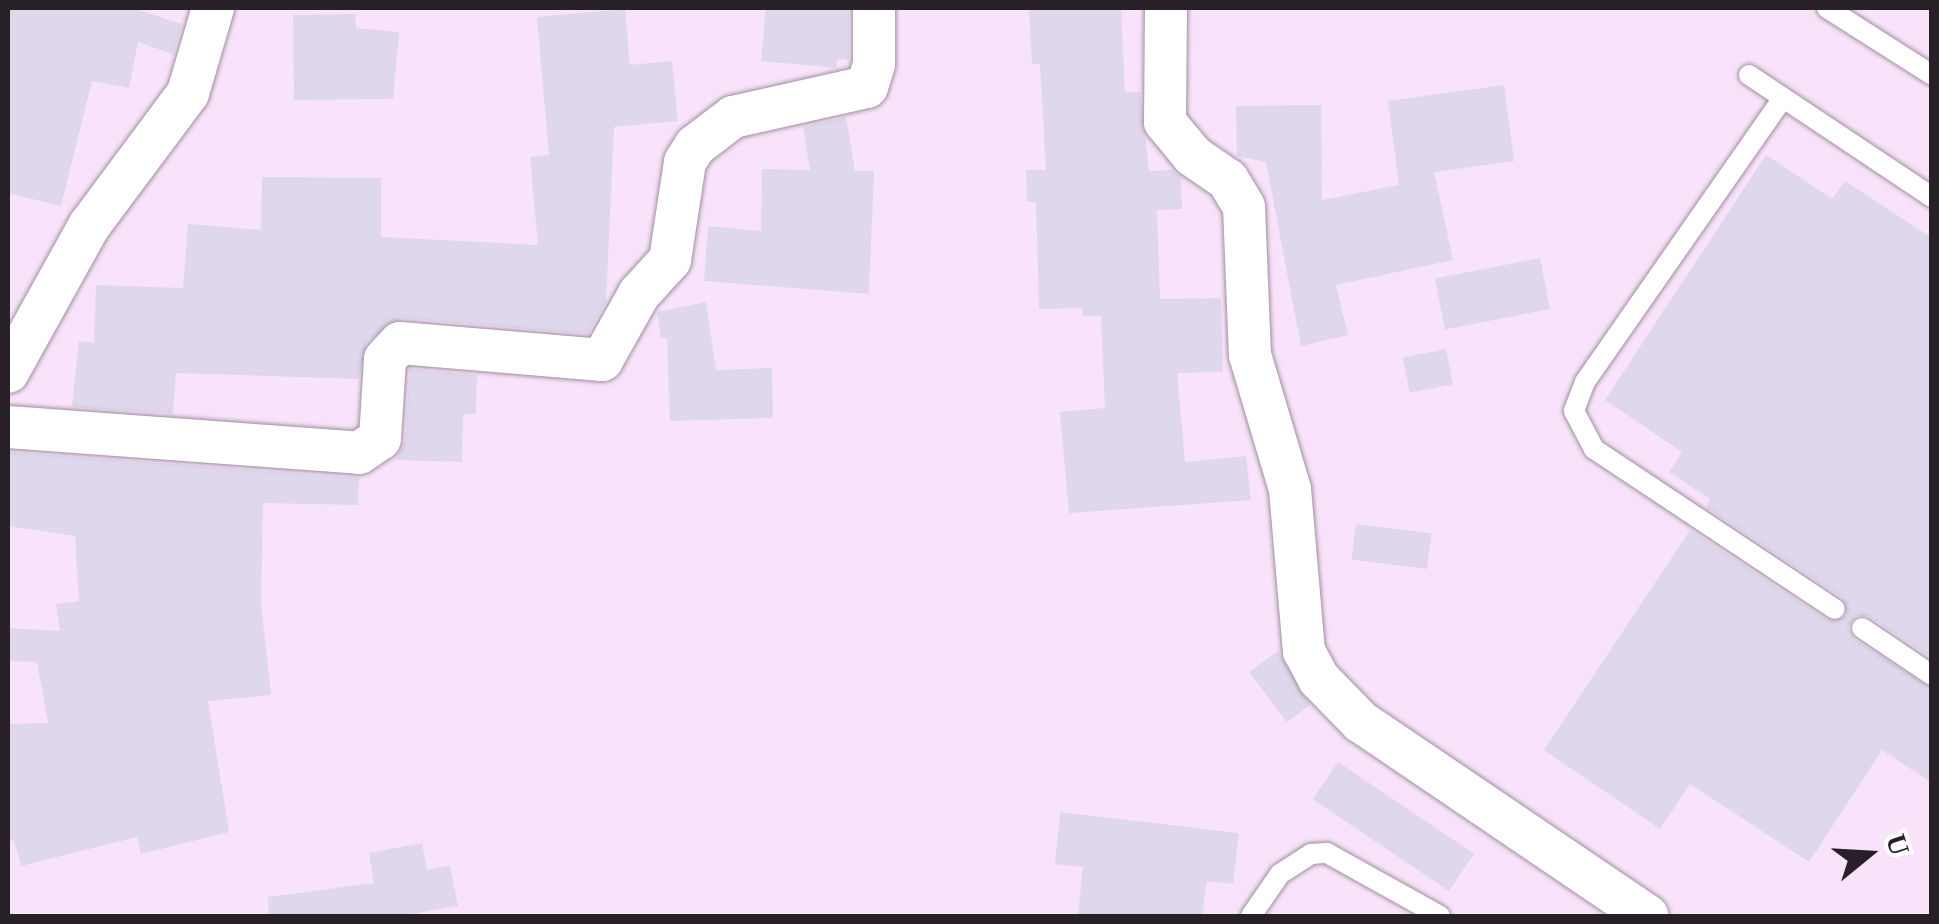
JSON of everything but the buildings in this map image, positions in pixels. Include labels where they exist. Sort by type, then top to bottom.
[{"type":"street","points":[[8,372],[89,226],[188,93],[213,8]]},
{"type":"street","points":[[8,427],[359,453],[380,439],[385,359],[400,343],[602,360],[639,294],[670,260],[685,162],[695,146],[733,117],[867,87],[874,64],[874,8]]},
{"type":"street","points":[[1166,8],[1165,122],[1185,148],[1228,180],[1244,208],[1250,355],[1290,489],[1304,651],[1319,679],[1360,722],[1647,916]]},
{"type":"lane","points":[[1827,8],[1932,75]]},
{"type":"lane","points":[[1748,75],[1932,197]]},
{"type":"lane","points":[[1782,98],[1586,382],[1574,411],[1594,449],[1835,609]]},
{"type":"lane","points":[[1862,628],[1932,675]]},
{"type":"lane","points":[[1251,916],[1280,874],[1311,854],[1327,853],[1440,916]]},
{"type":"shaded area","points":[[8,8],[1931,8],[1931,916],[8,916]]}]
